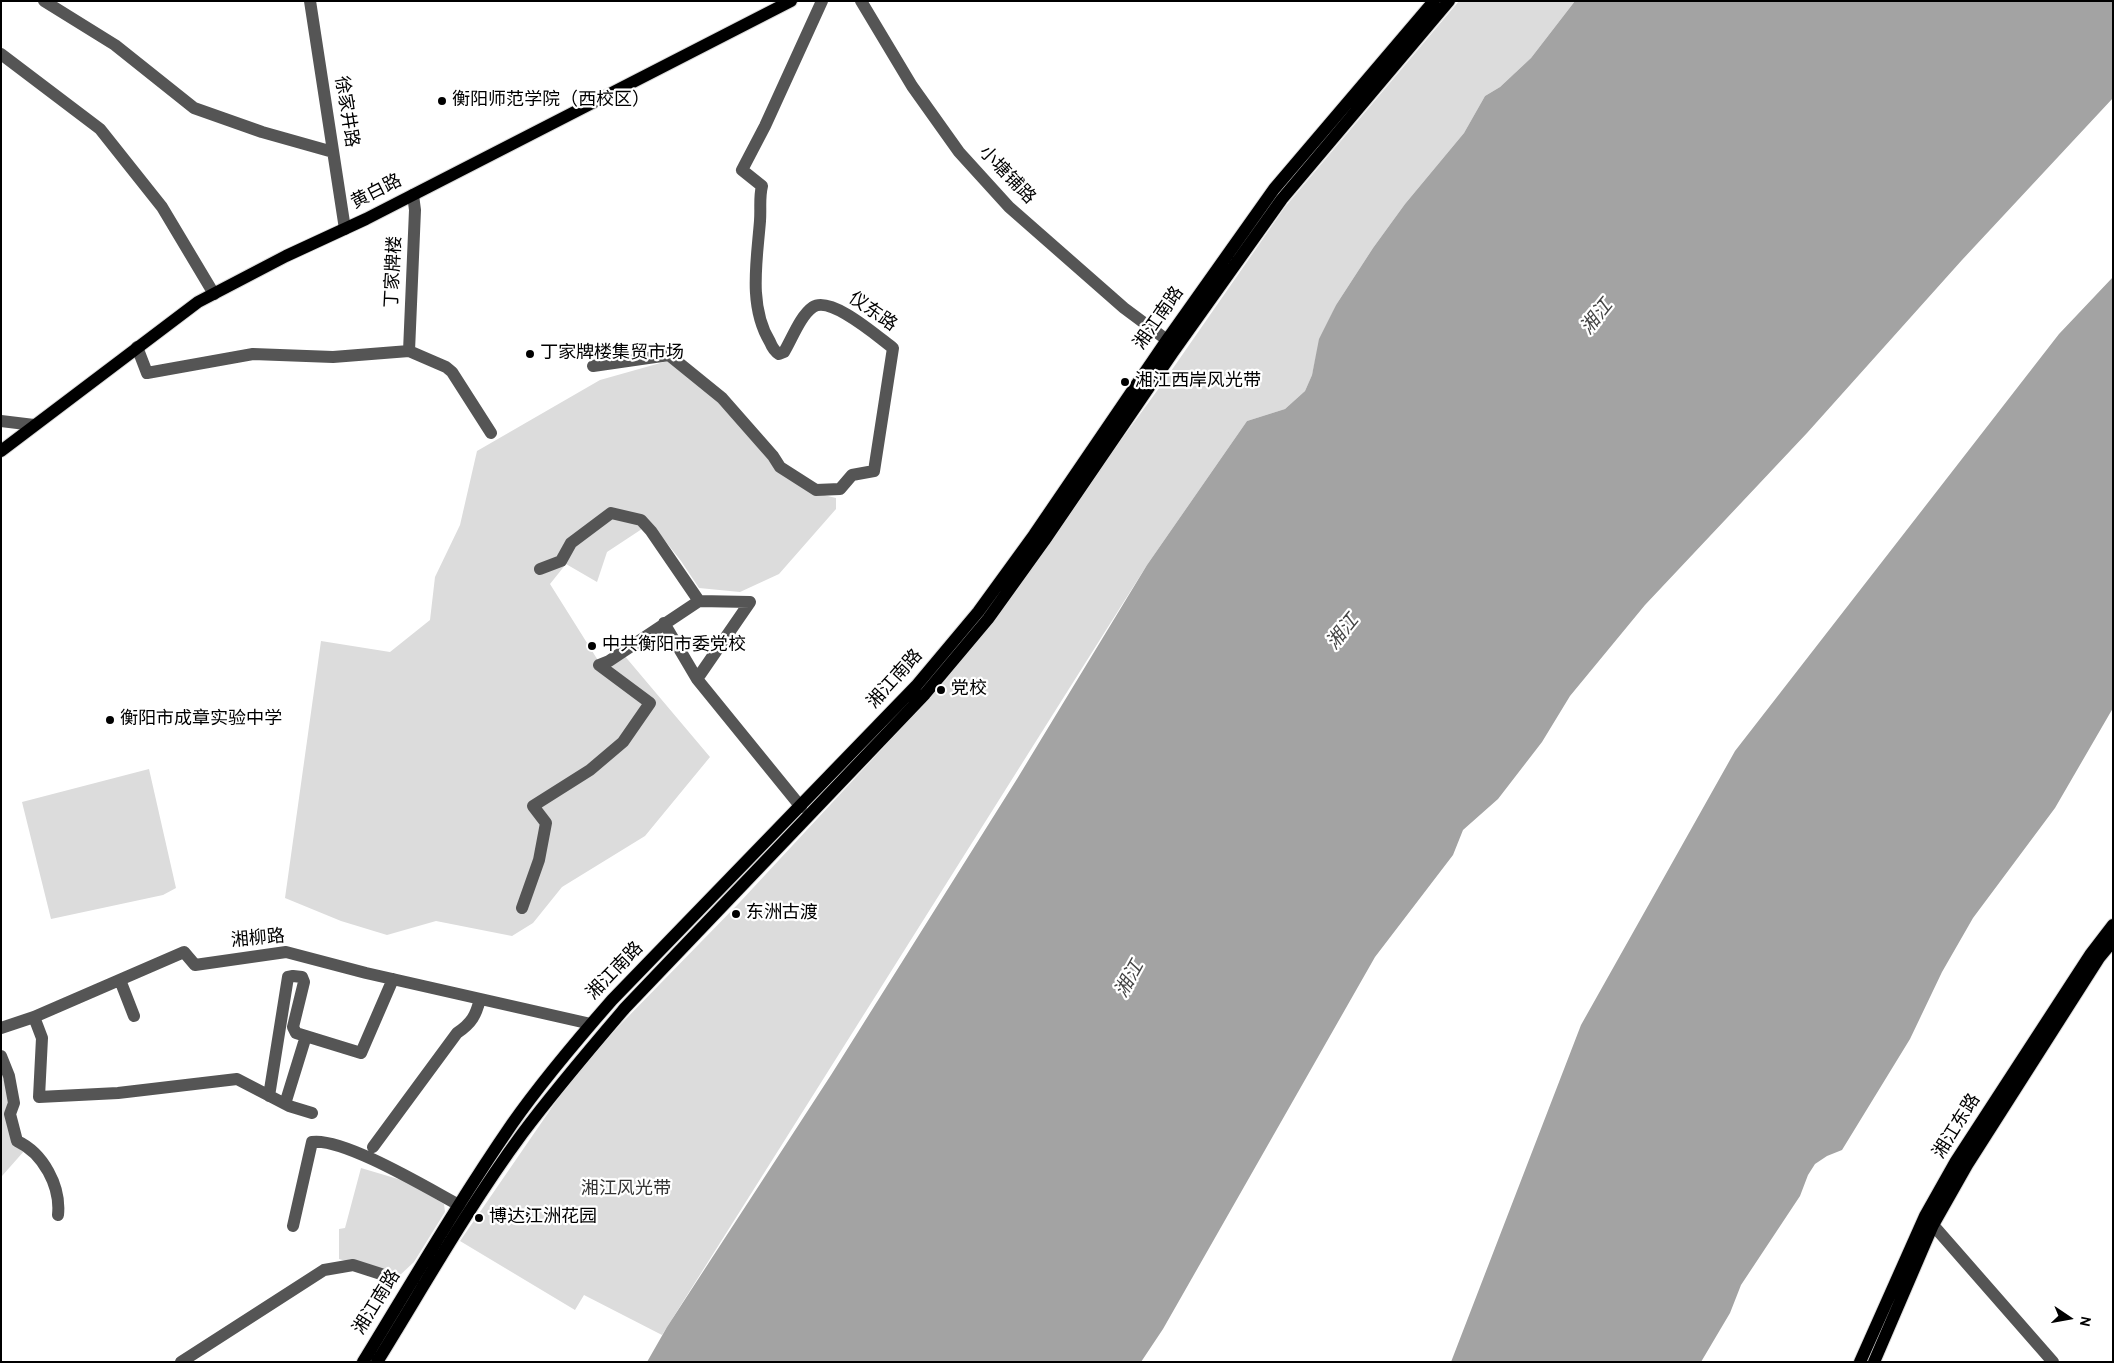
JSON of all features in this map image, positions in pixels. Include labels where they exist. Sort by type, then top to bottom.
[{"type":"main road","name":"黄白路","points":[[1,452],[198,302],[286,256],[413,195],[791,1]]},
{"type":"main road","name":"湘江南路","points":[[363,1362],[459,1204],[513,1123],[591,1024],[916,686],[978,612],[1034,535],[1166,340],[1274,189],[1434,1]]},
{"type":"main road","name":"湘江南路","points":[[377,1362],[469,1214],[521,1135],[625,1008],[925,694],[988,619],[1044,541],[1173,352],[1282,199],[1449,1]]},
{"type":"main road","name":"湘江东路","points":[[1860,1362],[1925,1216],[1956,1160],[2090,955],[2113,925]]},
{"type":"main road","name":"湘江东路","points":[[1874,1362],[1933,1225],[1967,1165],[2099,958],[2113,941]]},
{"type":"street","points":[[44,1],[115,45],[194,108],[262,132],[333,152]]},
{"type":"street","name":"徐家井路","points":[[310,1],[345,229]]},
{"type":"street","name":"仪东路","points":[[593,366],[669,355],[722,398],[773,456],[780,467],[816,490],[840,489],[852,475],[874,471],[893,348],[838,308],[824,304],[814,306],[806,315],[784,352],[779,354],[762,330],[755,294],[760,220],[759,196],[762,186],[742,170],[766,126],[822,1]]},
{"type":"street","name":"小塘铺路","points":[[861,1],[912,86],[959,152],[1009,207],[1124,308],[1166,340]]},
{"type":"street","points":[[1,54],[100,129],[162,208],[214,294]]},
{"type":"street","name":"丁家牌楼","points":[[409,351],[415,210],[413,195]]},
{"type":"street","points":[[137,347],[146,373],[253,354],[333,356],[409,351],[446,367],[452,372],[491,433]]},
{"type":"street","points":[[1,421],[34,425]]},
{"type":"street","points":[[540,569],[560,562],[571,543],[611,513],[641,520],[651,531],[699,601]]},
{"type":"street","points":[[522,908],[539,860],[546,823],[534,806],[590,770],[623,742],[650,702],[599,665],[610,661],[664,622],[699,601],[750,602],[697,679]]},
{"type":"street","points":[[664,622],[697,679],[801,807]]},
{"type":"street","name":"湘柳路","points":[[1,1028],[34,1017],[184,952],[195,965],[286,952],[398,980],[591,1024]]},
{"type":"street","points":[[269,1096],[288,978],[290,976],[304,979],[293,1026],[296,1033],[361,1053],[389,1003],[398,980]]},
{"type":"street","points":[[120,980],[134,1016]]},
{"type":"street","points":[[372,1148],[457,1032],[468,1026],[476,1016],[480,999]]},
{"type":"street","points":[[34,1017],[42,1038],[38,1086],[39,1097],[118,1092],[237,1079],[285,1104],[312,1113]]},
{"type":"street","points":[[285,1104],[306,1036]]},
{"type":"street","points":[[1,1056],[14,1103],[10,1114],[17,1140],[30,1146],[51,1177],[60,1200],[58,1215]]},
{"type":"street","points":[[293,1226],[312,1142],[321,1140],[352,1151],[459,1204]]},
{"type":"street","points":[[1933,1225],[2053,1362]]},
{"type":"street","points":[[181,1362],[324,1270],[353,1265],[381,1274]]},
{"type":"green space","name":"湘江风光带","points":[[1459,1],[1575,1],[1531,58],[1500,87],[1485,96],[1464,133],[1405,204],[1373,248],[1336,305],[1320,339],[1312,375],[1305,391],[1285,409],[1247,421],[1147,565],[662,1335],[584,1295],[575,1310],[460,1241],[568,1084],[618,1027],[740,902],[946,680],[1162,384],[1285,207]]},
{"type":"green space","name":"中共衡阳市委党校","points":[[671,360],[721,403],[782,473],[796,483],[836,498],[836,509],[779,574],[740,592],[699,588],[681,561],[651,523],[607,552],[597,582],[566,564],[550,584],[599,662],[618,648],[710,757],[645,836],[562,887],[533,923],[512,936],[436,921],[387,935],[341,921],[285,898],[321,641],[390,652],[430,620],[435,577],[460,525],[477,451],[600,380]]},
{"type":"green space","points":[[149,769],[176,888],[163,895],[51,919],[22,802]]},
{"type":"green space","points":[[1,1071],[25,1150],[2,1176],[1,1175]]},
{"type":"green space","points":[[361,1168],[408,1182],[444,1204],[445,1212],[414,1262],[399,1276],[339,1259],[339,1229],[345,1228]]},
{"type":"water","name":"湘江","points":[[1575,1],[2113,1],[2113,98],[1962,260],[1807,433],[1645,605],[1570,696],[1542,742],[1498,799],[1463,830],[1453,855],[1375,957],[1163,1329],[1141,1362],[647,1362],[667,1327],[831,1075],[1017,779],[1147,565],[1247,421],[1285,409],[1305,391],[1312,375],[1319,339],[1336,305],[1373,248],[1405,204],[1464,133],[1485,96],[1500,87],[1531,58]]},
{"type":"water","points":[[2113,277],[2113,708],[2055,808],[1973,918],[1942,972],[1910,1039],[1842,1150],[1827,1156],[1815,1164],[1808,1175],[1800,1196],[1741,1285],[1730,1313],[1701,1362],[1451,1362],[1581,1025],[1735,751],[2059,334]]},
{"type":"place","name":"衡阳师范学院（西校区）","points":[[442,101]]},
{"type":"place","name":"丁家牌楼集贸市场","points":[[530,354]]},
{"type":"place","name":"湘江西岸风光带","points":[[1125,382]]},
{"type":"place","name":"中共衡阳市委党校","points":[[592,646]]},
{"type":"place","name":"党校","points":[[941,690]]},
{"type":"place","name":"衡阳市成章实验中学","points":[[110,720]]},
{"type":"place","name":"东洲古渡","points":[[736,914]]},
{"type":"place","name":"博达·江洲花园","points":[[479,1218]]}]
